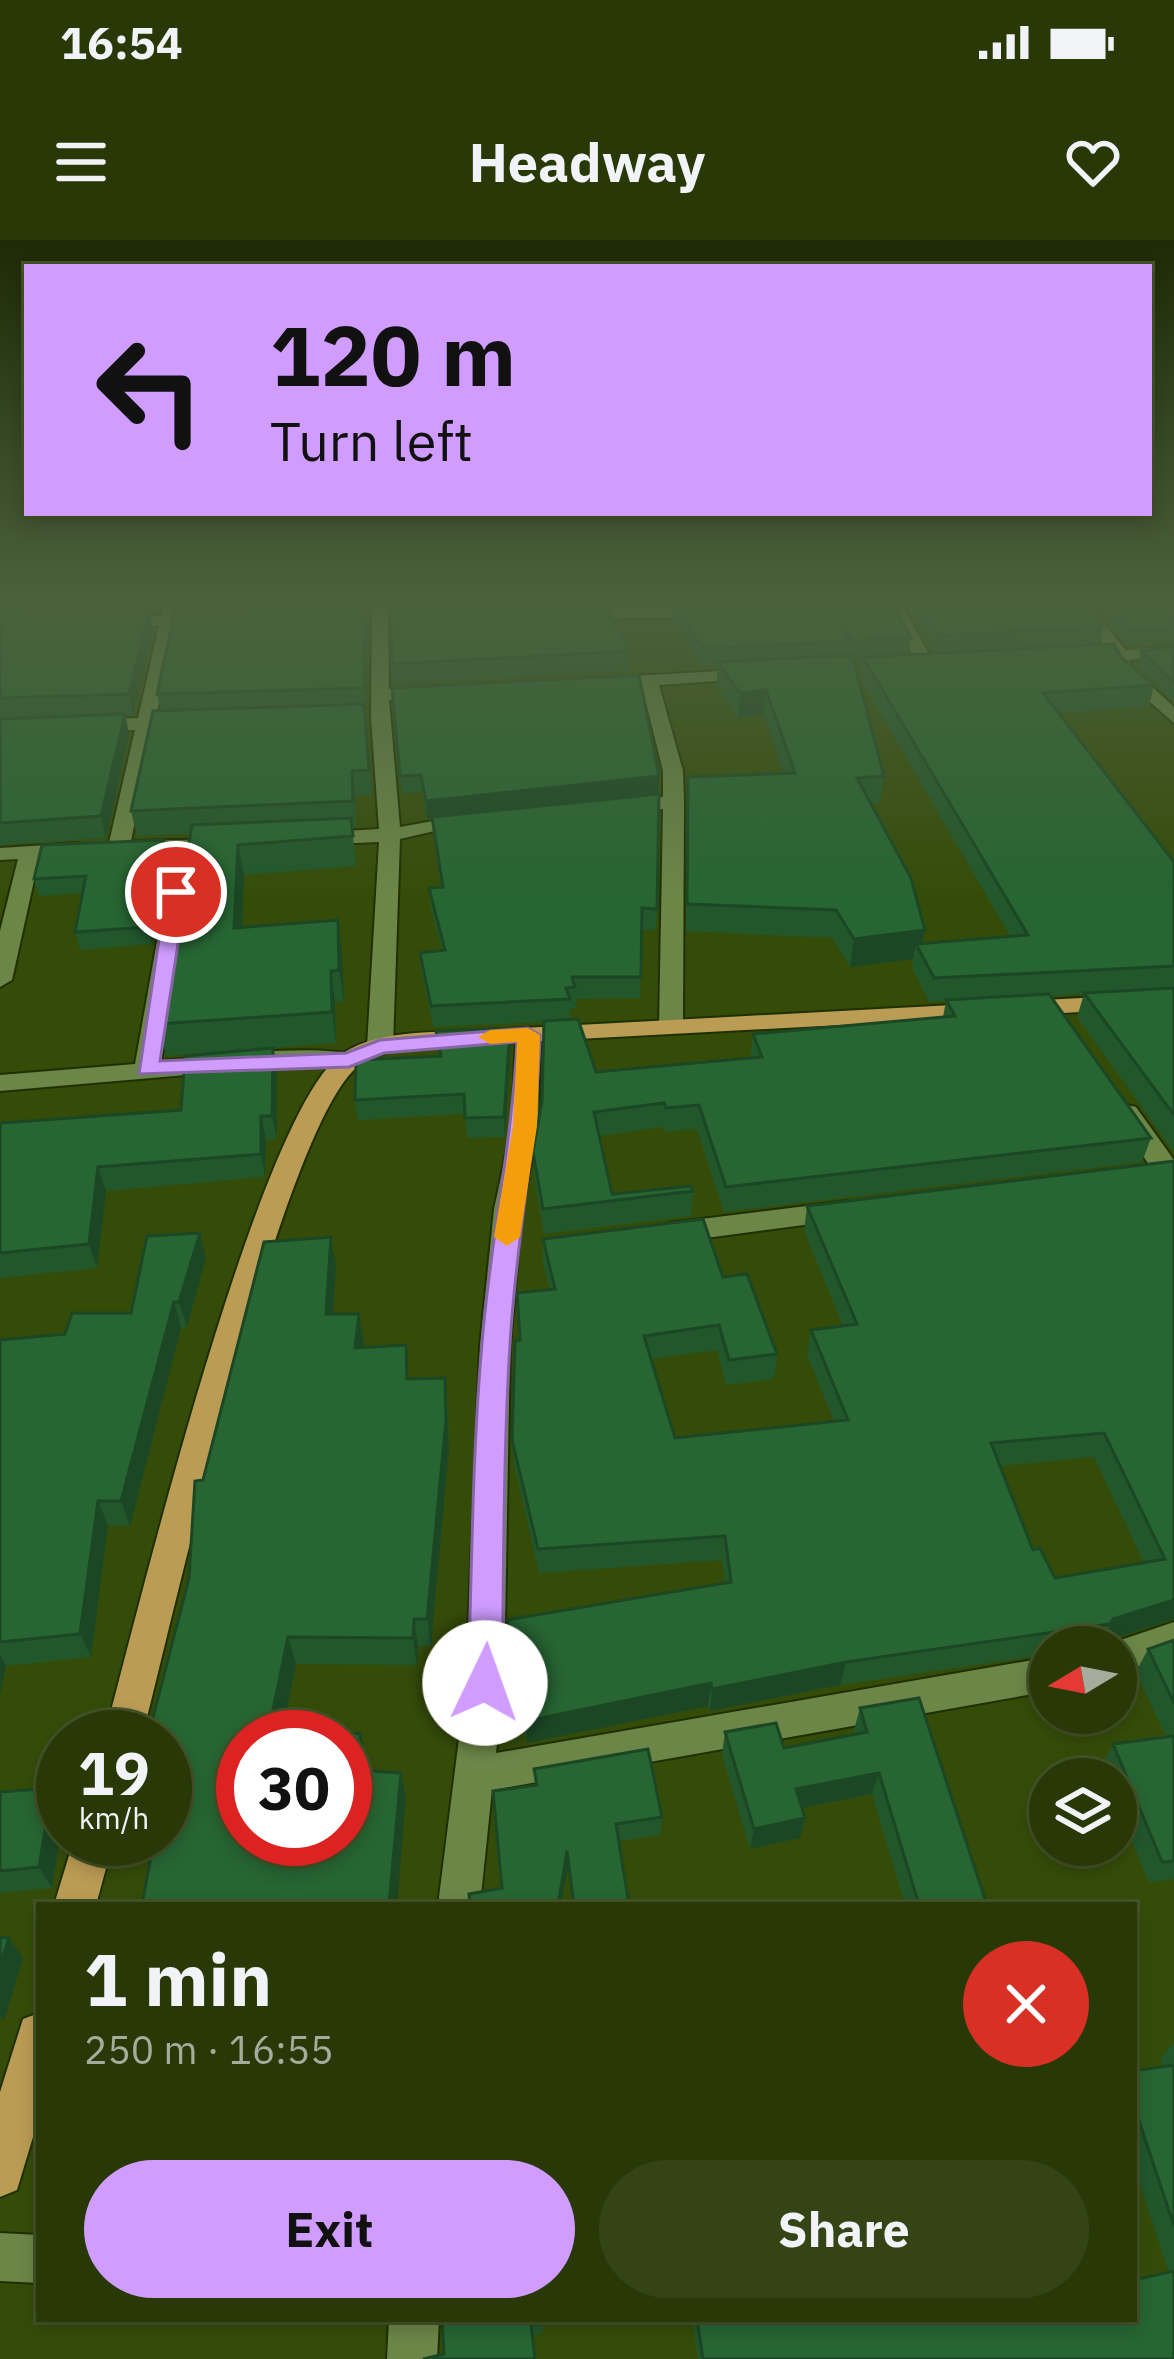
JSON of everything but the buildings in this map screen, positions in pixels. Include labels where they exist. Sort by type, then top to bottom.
[{"type":"main road","points":[[130,1710],[247,1280],[306,1120],[349,1060],[380,1046],[528,1035],[671,1026],[1060,1017],[1174,1000]]},
{"type":"main road","points":[[76,1902],[86,1866]]},
{"type":"main road","points":[[0,2173],[36,2046]]},
{"type":"street","points":[[118,847],[152,697]]},
{"type":"street","points":[[374,697],[390,835],[380,1046]]},
{"type":"street","points":[[373,710],[425,697]]},
{"type":"street","points":[[653,697],[673,771],[671,1026]]},
{"type":"street","points":[[63,727],[207,722]]},
{"type":"street","points":[[603,808],[674,802]]},
{"type":"street","points":[[298,840],[390,835],[486,818]]},
{"type":"street","points":[[0,854],[253,843]]},
{"type":"street","points":[[147,1069],[184,847]]},
{"type":"street","points":[[0,980],[30,852]]},
{"type":"street","points":[[458,1902],[485,1683],[495,1346],[517,1251],[508,1209],[525,1126],[528,1035]]},
{"type":"street","points":[[0,1083],[290,1058],[349,1060]]},
{"type":"street","points":[[1117,1100],[1171,1172],[1126,1179]]},
{"type":"street","points":[[642,1236],[869,1208]]},
{"type":"street","points":[[1137,1651],[1174,1638]]},
{"type":"street","points":[[474,1775],[1029,1678]]},
{"type":"street","points":[[0,2257],[36,2259]]},
{"type":"street","points":[[412,2359],[414,2322]]},
{"type":"slow traffic","points":[[490,1037],[528,1035],[525,1126],[507,1237]]},
{"type":"route","points":[[176,892],[147,1069],[290,1058],[349,1060],[380,1046],[528,1035],[525,1126],[508,1209],[495,1346],[495,1470],[485,1683]]}]
